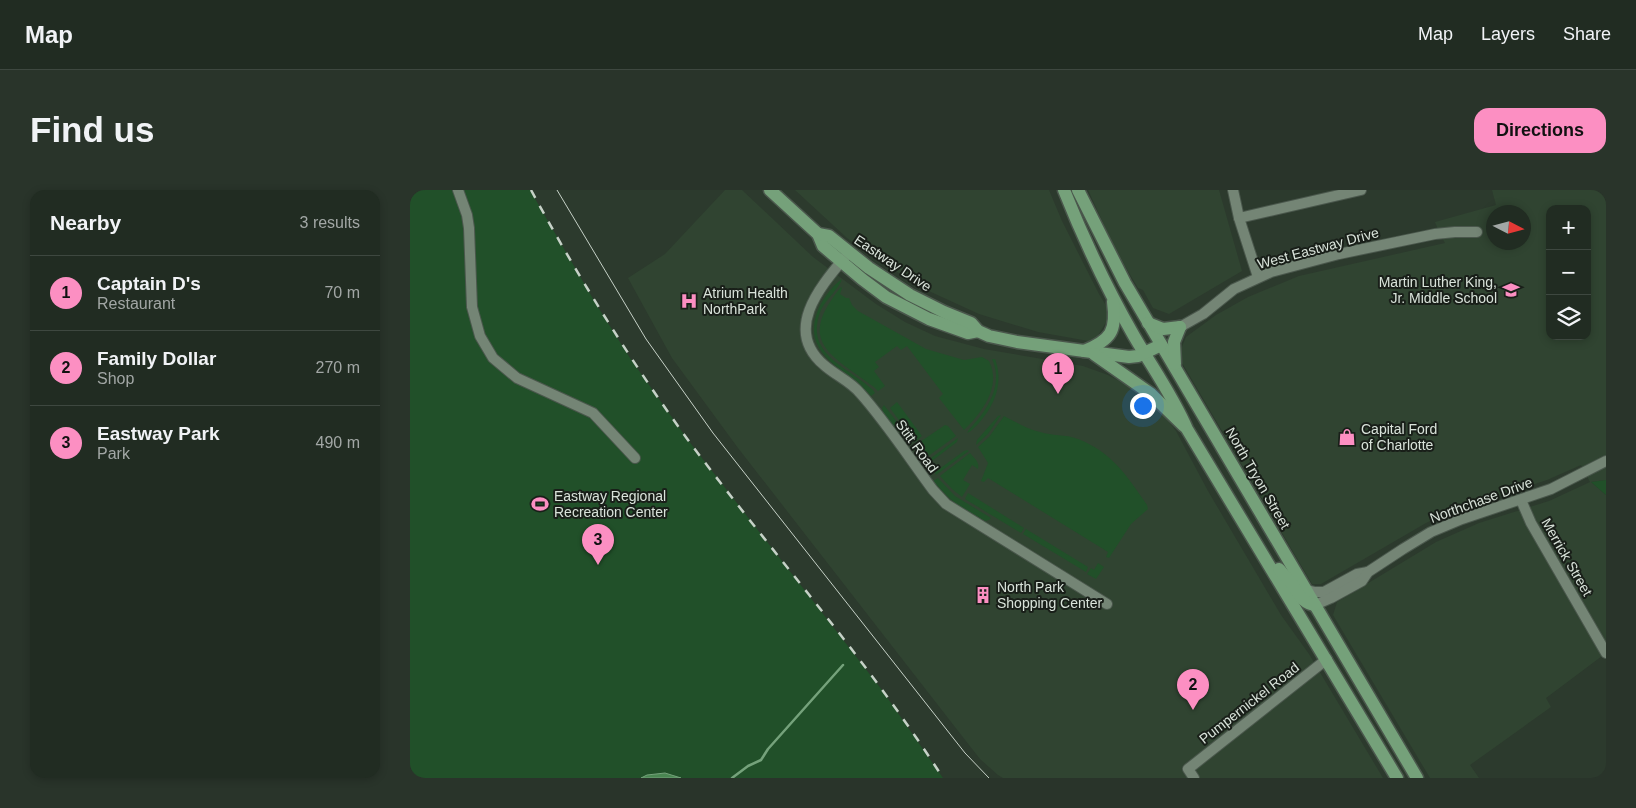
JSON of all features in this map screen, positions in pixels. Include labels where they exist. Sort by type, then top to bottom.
[{"type":"main road","name":"Eastway Drive","points":[[770,190],[818,234],[829,236],[845,257],[910,295],[939,310],[971,323],[978,332],[1017,342],[1129,357],[1144,353],[1161,345]]},
{"type":"main road","points":[[1064,190],[1113,297],[1180,412],[1187,429],[1397,778]]},
{"type":"main road","name":"North Tryon Street","points":[[1078,190],[1113,262],[1148,323],[1417,778]]},
{"type":"main road","points":[[1113,297],[1115,322],[1112,330],[1102,343],[1088,352],[1151,394],[1187,429]]},
{"type":"main road","points":[[1148,323],[1163,329],[1180,327],[1174,342],[1176,369]]},
{"type":"main road","points":[[1257,544],[1292,584],[1302,600],[1315,605]]},
{"type":"street","points":[[458,190],[469,228],[472,307],[480,336],[488,351],[501,366],[517,378],[593,413],[635,458]]},
{"type":"street","points":[[1233,190],[1239,218],[1258,277]]},
{"type":"street","points":[[1239,218],[1361,190]]},
{"type":"street","name":"West Eastway Drive","points":[[1180,327],[1203,314],[1234,289],[1270,272],[1339,254],[1435,234],[1477,232]]},
{"type":"street","name":"Stitt Road","points":[[845,257],[813,300],[807,313],[805,325],[806,338],[817,358],[859,392],[933,490],[946,504],[1107,604]]},
{"type":"street","name":"Northchase Drive","points":[[1315,605],[1362,581],[1368,572],[1403,548],[1446,525],[1551,489],[1606,461]]},
{"type":"street","name":"Merrick Street","points":[[1521,500],[1531,523],[1606,653]]},
{"type":"street","name":"Northchase Drive","points":[[1307,590],[1324,592],[1357,574],[1368,572]]},
{"type":"street","name":"Pumpernickel Road","points":[[1194,778],[1188,769],[1327,659]]},
{"type":"shaded area","points":[[410,190],[530,190],[596,304],[630,358],[688,440],[882,690],[943,778],[410,778]]},
{"type":"shaded area","points":[[725,190],[742,190],[813,257],[876,304],[905,322],[935,336],[984,349],[1083,366],[1108,375],[1136,390],[1160,410],[1176,431],[1208,491],[1281,615],[1309,654],[1383,778],[1003,778],[980,759],[738,448],[672,358],[628,278],[665,254]]},
{"type":"shaded area","points":[[795,190],[1049,190],[1062,221],[1111,314],[1094,342],[1038,332],[979,314],[931,292],[872,257],[847,238]]},
{"type":"shaded area","points":[[1088,190],[1219,190],[1242,271],[1169,314],[1153,308],[1143,290],[1138,288],[1116,251]]},
{"type":"shaded area","points":[[1492,190],[1606,190],[1606,480],[1591,482],[1606,495],[1606,653],[1546,698],[1551,707],[1470,765],[1479,778],[1430,778],[1333,615],[1337,602],[1436,542],[1479,523],[1549,501],[1590,482],[1581,465],[1547,480],[1448,512],[1321,584],[1312,584],[1178,356],[1186,337],[1216,315],[1248,297],[1299,276],[1445,243],[1435,222],[1486,208],[1486,250],[1531,250],[1531,205],[1496,205]]},
{"type":"shaded area","points":[[842,279],[821,310],[817,325],[818,338],[831,358],[873,390],[875,393],[871,396],[831,362],[816,342],[814,330],[820,306],[833,287]]},
{"type":"shaded area","points":[[841,287],[840,294],[849,298],[852,305],[858,311],[926,349],[964,360],[982,357],[989,361],[992,370],[992,389],[977,416],[964,430],[939,398],[943,394],[907,346],[901,350],[897,346],[875,362],[879,367],[874,371],[885,386],[878,391],[832,355],[824,345],[820,334],[821,321],[828,306]]},
{"type":"shaded area","points":[[992,359],[995,359],[999,376],[996,393],[985,416],[967,433],[984,412],[994,390],[996,375]]},
{"type":"shaded area","points":[[897,402],[922,436],[915,442],[890,408]]},
{"type":"shaded area","points":[[884,405],[903,430],[901,432],[897,431],[883,412],[882,408]]},
{"type":"shaded area","points":[[1001,415],[988,434],[976,445],[977,440]]},
{"type":"shaded area","points":[[1004,416],[1035,431],[1073,437],[1090,444],[1110,458],[1133,484],[1148,509],[1131,524],[1109,558],[1106,557],[1108,552],[988,478],[984,482],[981,481],[988,463],[978,447],[989,437]]},
{"type":"shaded area","points":[[945,425],[956,436],[927,457],[917,444]]},
{"type":"shaded area","points":[[958,438],[957,442],[928,464],[927,461]]},
{"type":"shaded area","points":[[967,450],[969,451],[936,475],[935,472]]},
{"type":"shaded area","points":[[970,453],[977,462],[978,469],[972,465],[963,480],[970,484],[962,497],[940,476]]},
{"type":"shaded area","points":[[938,478],[955,496],[991,518],[985,521],[956,504],[933,481]]},
{"type":"shaded area","points":[[1606,480],[1606,495],[1591,482]]},
{"type":"shaded area","points":[[968,493],[1024,528],[1021,533],[965,499]]},
{"type":"shaded area","points":[[1026,529],[1088,567],[1086,572],[1023,534]]},
{"type":"shaded area","points":[[1098,563],[1104,567],[1096,579],[1087,574],[1091,568],[1094,570]]},
{"type":"shaded area","points":[[665,773],[681,778],[641,778],[647,775]]},
{"type":"waterway","points":[[732,778],[748,766],[761,760],[768,749],[843,665]]},
{"type":"tram line","points":[[557,190],[646,339],[713,433],[965,753],[989,778]]},
{"type":"railway","points":[[531,190],[605,318],[688,440],[883,691],[943,778]]},
{"type":"place","name":"Martin Luther King, Jr. Middle School","points":[[1511,290]]},
{"type":"place","name":"Atrium Health NorthPark","points":[[689,301]]},
{"type":"place","name":"Captain D's","points":[[1058,394]]},
{"type":"place","name":"Capital Ford of Charlotte","points":[[1347,437]]},
{"type":"place","name":"Eastway Regional Recreation Center","points":[[540,504]]},
{"type":"place","name":"Eastway Park","points":[[598,565]]},
{"type":"place","name":"North Park Shopping Center","points":[[983,595]]},
{"type":"place","name":"Family Dollar","points":[[1193,710]]}]
